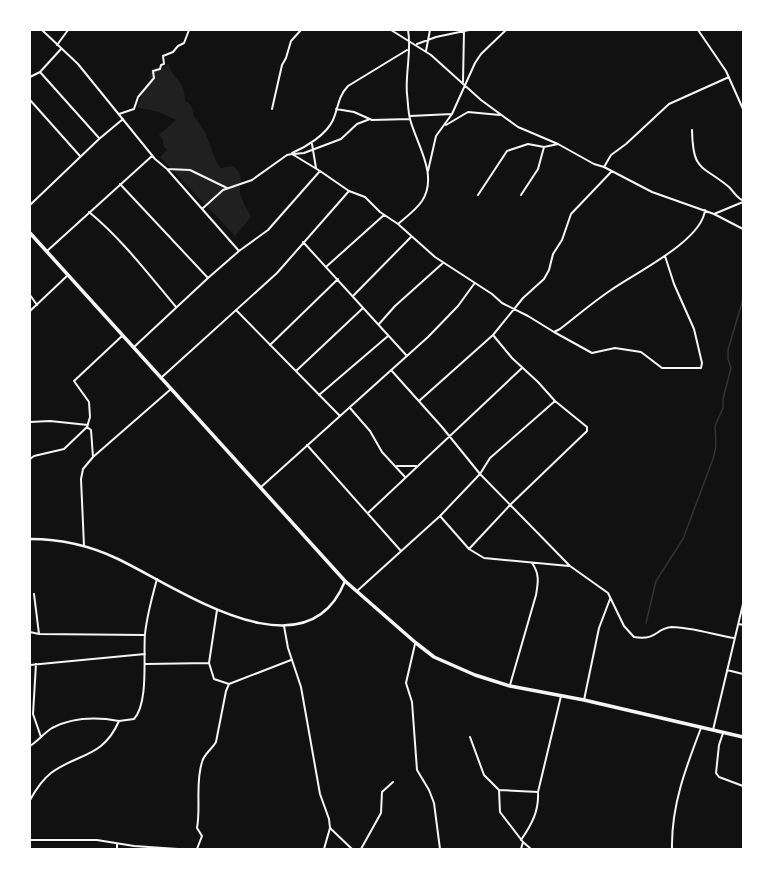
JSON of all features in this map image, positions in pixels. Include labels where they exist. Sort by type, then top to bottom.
[{"type":"highway","points":[[30,233],[345,581],[434,657],[476,675],[510,686],[584,700],[743,737]]},
{"type":"street","points":[[42,30],[78,64],[152,156],[167,169],[238,251]]},
{"type":"street","points":[[57,45],[68,30]]},
{"type":"street","points":[[119,114],[134,109],[137,97],[154,78],[153,72],[160,69],[161,65],[164,64],[163,56],[173,52],[178,46],[184,43],[188,30]]},
{"type":"street","points":[[272,109],[282,65],[286,58],[291,41],[300,30]]},
{"type":"street","points":[[392,30],[410,43],[416,44],[469,30]]},
{"type":"street","points":[[398,224],[422,201],[427,187],[424,154],[410,118],[406,83],[408,50],[410,43],[408,30]]},
{"type":"street","points":[[426,51],[430,30]]},
{"type":"street","points":[[427,174],[436,136],[445,126],[452,114],[481,54],[506,30]]},
{"type":"street","points":[[698,30],[729,77],[743,109]]},
{"type":"street","points":[[463,82],[464,31]]},
{"type":"street","points":[[416,44],[463,82],[481,100],[518,127],[558,144],[594,164],[604,167],[652,192],[705,210],[743,229]]},
{"type":"street","points":[[30,77],[40,72],[61,49]]},
{"type":"street","points":[[292,154],[312,144],[332,121],[341,94],[348,86],[408,50]]},
{"type":"street","points":[[40,72],[99,139]]},
{"type":"street","points":[[604,167],[611,155],[626,144],[669,104],[729,77]]},
{"type":"street","points":[[30,100],[80,156]]},
{"type":"street","points":[[336,109],[355,112],[370,119]]},
{"type":"street","points":[[445,126],[468,112],[501,115]]},
{"type":"street","points":[[202,209],[217,194],[228,188],[252,180],[287,155],[304,153],[341,139],[357,124],[370,119],[410,118],[452,114]]},
{"type":"street","points":[[30,204],[80,156],[123,119]]},
{"type":"street","points":[[692,130],[694,156],[699,166],[728,187],[742,201],[714,214]]},
{"type":"street","points":[[312,144],[316,168]]},
{"type":"street","points":[[478,195],[507,151],[528,144],[544,147],[558,144]]},
{"type":"street","points":[[521,195],[538,169],[544,147]]},
{"type":"street","points":[[292,154],[316,168],[349,191],[365,197],[384,215],[398,224],[411,237],[443,263],[468,277],[474,284],[492,294],[513,309],[592,352],[615,348],[638,351],[644,353],[662,368],[701,368],[702,362],[694,329],[674,284],[665,256]]},
{"type":"street","points":[[46,251],[152,156]]},
{"type":"street","points":[[167,169],[190,170],[228,188]]},
{"type":"street","points":[[134,347],[238,251],[268,230],[320,171]]},
{"type":"street","points":[[419,401],[493,335],[513,309],[547,275],[553,254],[562,240],[568,221],[574,210],[612,171]]},
{"type":"street","points":[[120,184],[208,278]]},
{"type":"street","points":[[161,378],[277,273],[349,191]]},
{"type":"street","points":[[554,332],[612,289],[665,256],[690,235],[702,221],[705,210]]},
{"type":"street","points":[[89,212],[108,229],[176,307]]},
{"type":"street","points":[[327,266],[384,215]]},
{"type":"street","points":[[353,296],[411,237]]},
{"type":"street","points":[[303,242],[327,266],[407,356]]},
{"type":"street","points":[[379,324],[395,306],[443,263]]},
{"type":"street","points":[[30,311],[68,275]]},
{"type":"street","points":[[270,345],[338,279]]},
{"type":"street","points":[[261,487],[350,408],[442,323],[469,293],[474,284]]},
{"type":"street","points":[[30,295],[38,305]]},
{"type":"street","points":[[296,371],[363,308]]},
{"type":"street","points":[[236,310],[340,417]]},
{"type":"street","points":[[30,459],[34,456],[64,449],[87,426],[90,417],[89,402],[74,381],[123,335]]},
{"type":"street","points":[[469,549],[511,504],[587,431],[587,426],[555,401],[538,382],[522,368],[493,335]]},
{"type":"street","points":[[319,395],[388,336]]},
{"type":"street","points":[[368,513],[522,368]]},
{"type":"street","points":[[391,370],[450,436],[480,474],[570,566],[608,593],[624,626],[634,637],[648,638],[662,630],[672,627],[734,638]]},
{"type":"street","points":[[84,546],[81,473],[92,457],[172,389]]},
{"type":"street","points":[[357,591],[440,516],[480,474],[490,458],[555,401]]},
{"type":"street","points":[[350,408],[370,431],[382,452],[406,477]]},
{"type":"street","points":[[30,422],[50,421],[87,426],[91,430],[92,457]]},
{"type":"street","points":[[307,445],[401,550]]},
{"type":"street","points":[[396,466],[418,466]]},
{"type":"street","points":[[440,516],[469,549],[484,558],[570,566]]},
{"type":"street","points":[[30,539],[58,541],[84,546],[117,558],[217,610],[256,623],[284,626],[300,624],[315,617],[340,594],[345,581]]},
{"type":"street","points":[[510,686],[539,580],[536,569],[531,563]]},
{"type":"street","points":[[30,746],[52,728],[83,719],[102,718],[119,721],[134,719],[138,715],[144,688],[146,664],[145,634],[156,579]]},
{"type":"street","points":[[34,594],[39,634]]},
{"type":"street","points":[[584,700],[599,628],[610,598]]},
{"type":"street","points":[[713,731],[743,604]]},
{"type":"street","points":[[217,610],[209,663],[214,679],[229,684],[292,660]]},
{"type":"street","points":[[739,624],[743,625]]},
{"type":"street","points":[[284,626],[292,660],[301,687],[316,778],[330,828],[352,849]]},
{"type":"street","points":[[30,632],[39,634],[145,634]]},
{"type":"street","points":[[416,643],[406,683],[412,702],[417,770],[429,790],[434,803],[440,849]]},
{"type":"street","points":[[30,665],[145,654]]},
{"type":"street","points":[[146,664],[209,663]]},
{"type":"street","points":[[36,664],[33,714],[41,737]]},
{"type":"street","points":[[727,670],[743,674]]},
{"type":"street","points":[[196,849],[202,836],[197,828],[201,767],[204,757],[213,748],[216,742],[226,691],[229,684]]},
{"type":"street","points":[[521,849],[522,841],[532,824],[539,803],[538,792],[562,696]]},
{"type":"street","points":[[30,800],[36,789],[51,774],[84,757],[110,739],[119,721]]},
{"type":"street","points":[[672,849],[672,830],[679,791],[701,728]]},
{"type":"street","points":[[723,733],[719,745],[716,773],[719,777],[743,786]]},
{"type":"street","points":[[470,737],[484,775],[498,790],[500,812],[522,841],[531,849]]},
{"type":"street","points":[[361,849],[381,813],[382,792],[393,782]]},
{"type":"street","points":[[498,790],[538,792]]},
{"type":"street","points":[[324,849],[330,828]]},
{"type":"street","points":[[30,840],[97,840],[117,844],[178,849]]},
{"type":"street","points":[[116,849],[117,844]]},
{"type":"shaded area","points":[[168,63],[173,74],[182,86],[185,101],[191,105],[194,116],[205,132],[216,161],[221,168],[233,166],[240,174],[241,196],[251,217],[235,236],[160,157],[167,150],[159,135],[176,120],[159,112],[137,107],[143,89],[151,81],[149,76],[151,69],[165,67]]},
{"type":"waterway","points":[[646,623],[656,581],[683,539],[713,459],[716,446],[715,426],[723,408],[723,399],[731,368],[728,359],[728,350],[743,299]]}]
